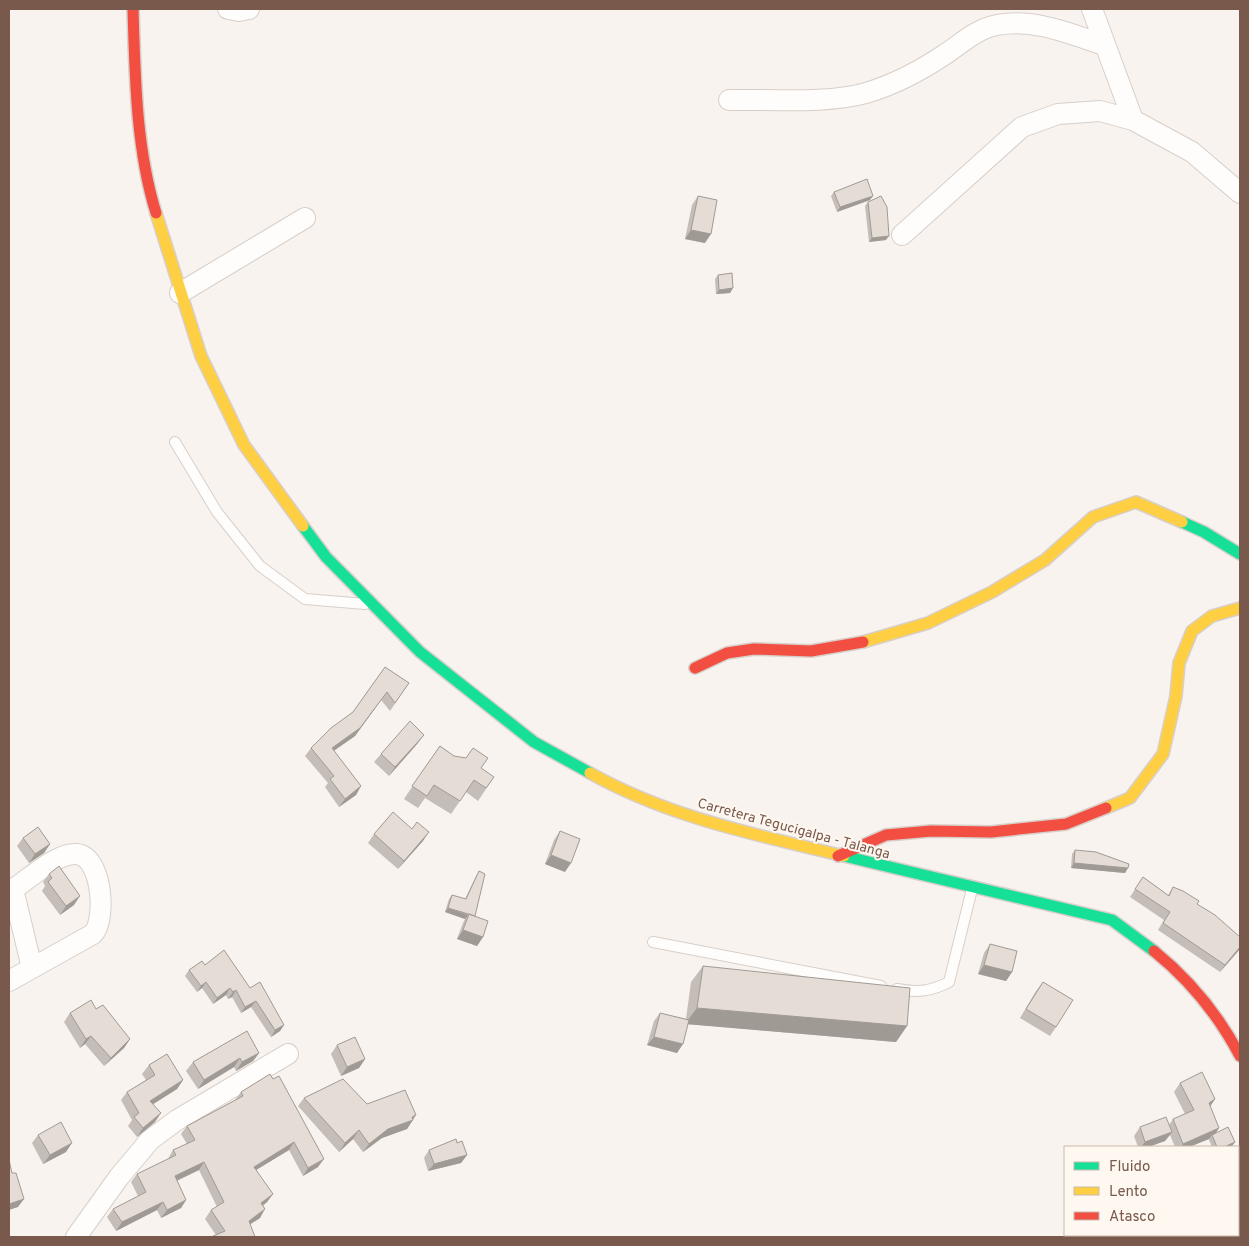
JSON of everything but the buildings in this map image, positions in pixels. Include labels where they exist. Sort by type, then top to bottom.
[{"type":"main road","name":"Carretera Tegucigalpa - Talanga","points":[[133,9],[135,88],[147,183],[201,356],[244,445],[326,557],[420,652],[534,742],[616,788],[704,822],[838,856],[1112,920],[1151,946],[1196,987],[1229,1032],[1240,1056]]},
{"type":"main road","points":[[695,668],[727,653],[754,649],[811,651],[848,646],[928,623],[992,592],[1045,560],[1092,517],[1136,502],[1204,532],[1240,554]]},
{"type":"main road","points":[[838,856],[886,835],[931,831],[991,832],[1066,824],[1130,798],[1163,754],[1176,696],[1179,663],[1192,631],[1212,616],[1240,608]]},
{"type":"street","points":[[228,9],[239,11],[249,9]]},
{"type":"street","points":[[1092,9],[1133,120]]},
{"type":"street","points":[[729,100],[831,98],[865,93],[924,68],[972,35],[996,26],[1018,23],[1050,27],[1104,45]]},
{"type":"street","points":[[902,235],[1022,127],[1058,114],[1100,111],[1133,120],[1192,152],[1240,193]]},
{"type":"street","points":[[180,293],[304,218]]},
{"type":"street","points":[[9,981],[93,934],[98,928],[100,910],[98,883],[87,858],[73,854],[54,861],[11,891],[32,968]]},
{"type":"street","points":[[76,1237],[119,1177],[150,1140],[177,1120],[288,1054]]},
{"type":"lane","points":[[175,442],[217,512],[260,566],[305,599],[374,605]]},
{"type":"lane","points":[[653,942],[911,992],[934,990],[949,982],[972,888]]},
{"type":"traffic: fast","points":[[1182,522],[1204,532],[1240,554]]},
{"type":"traffic: fast","points":[[303,526],[326,557],[420,652],[534,742],[590,773]]},
{"type":"traffic: fast","points":[[844,856],[1112,920],[1154,951]]},
{"type":"traffic: slow","points":[[156,213],[201,356],[244,445],[303,526]]},
{"type":"traffic: slow","points":[[863,642],[928,623],[992,592],[1045,560],[1093,517],[1136,502],[1182,522]]},
{"type":"traffic: slow","points":[[1106,808],[1130,798],[1163,754],[1176,696],[1179,663],[1192,631],[1212,616],[1240,608]]},
{"type":"traffic: slow","points":[[590,773],[650,802],[682,813],[746,832],[844,856]]},
{"type":"traffic: jam","points":[[133,9],[140,138],[149,188],[156,213]]},
{"type":"traffic: jam","points":[[695,668],[727,653],[754,649],[811,651],[863,642]]},
{"type":"traffic: jam","points":[[838,856],[886,835],[931,831],[991,832],[1066,824],[1106,808]]},
{"type":"traffic: jam","points":[[1154,951],[1180,974],[1203,999],[1240,1056]]}]
